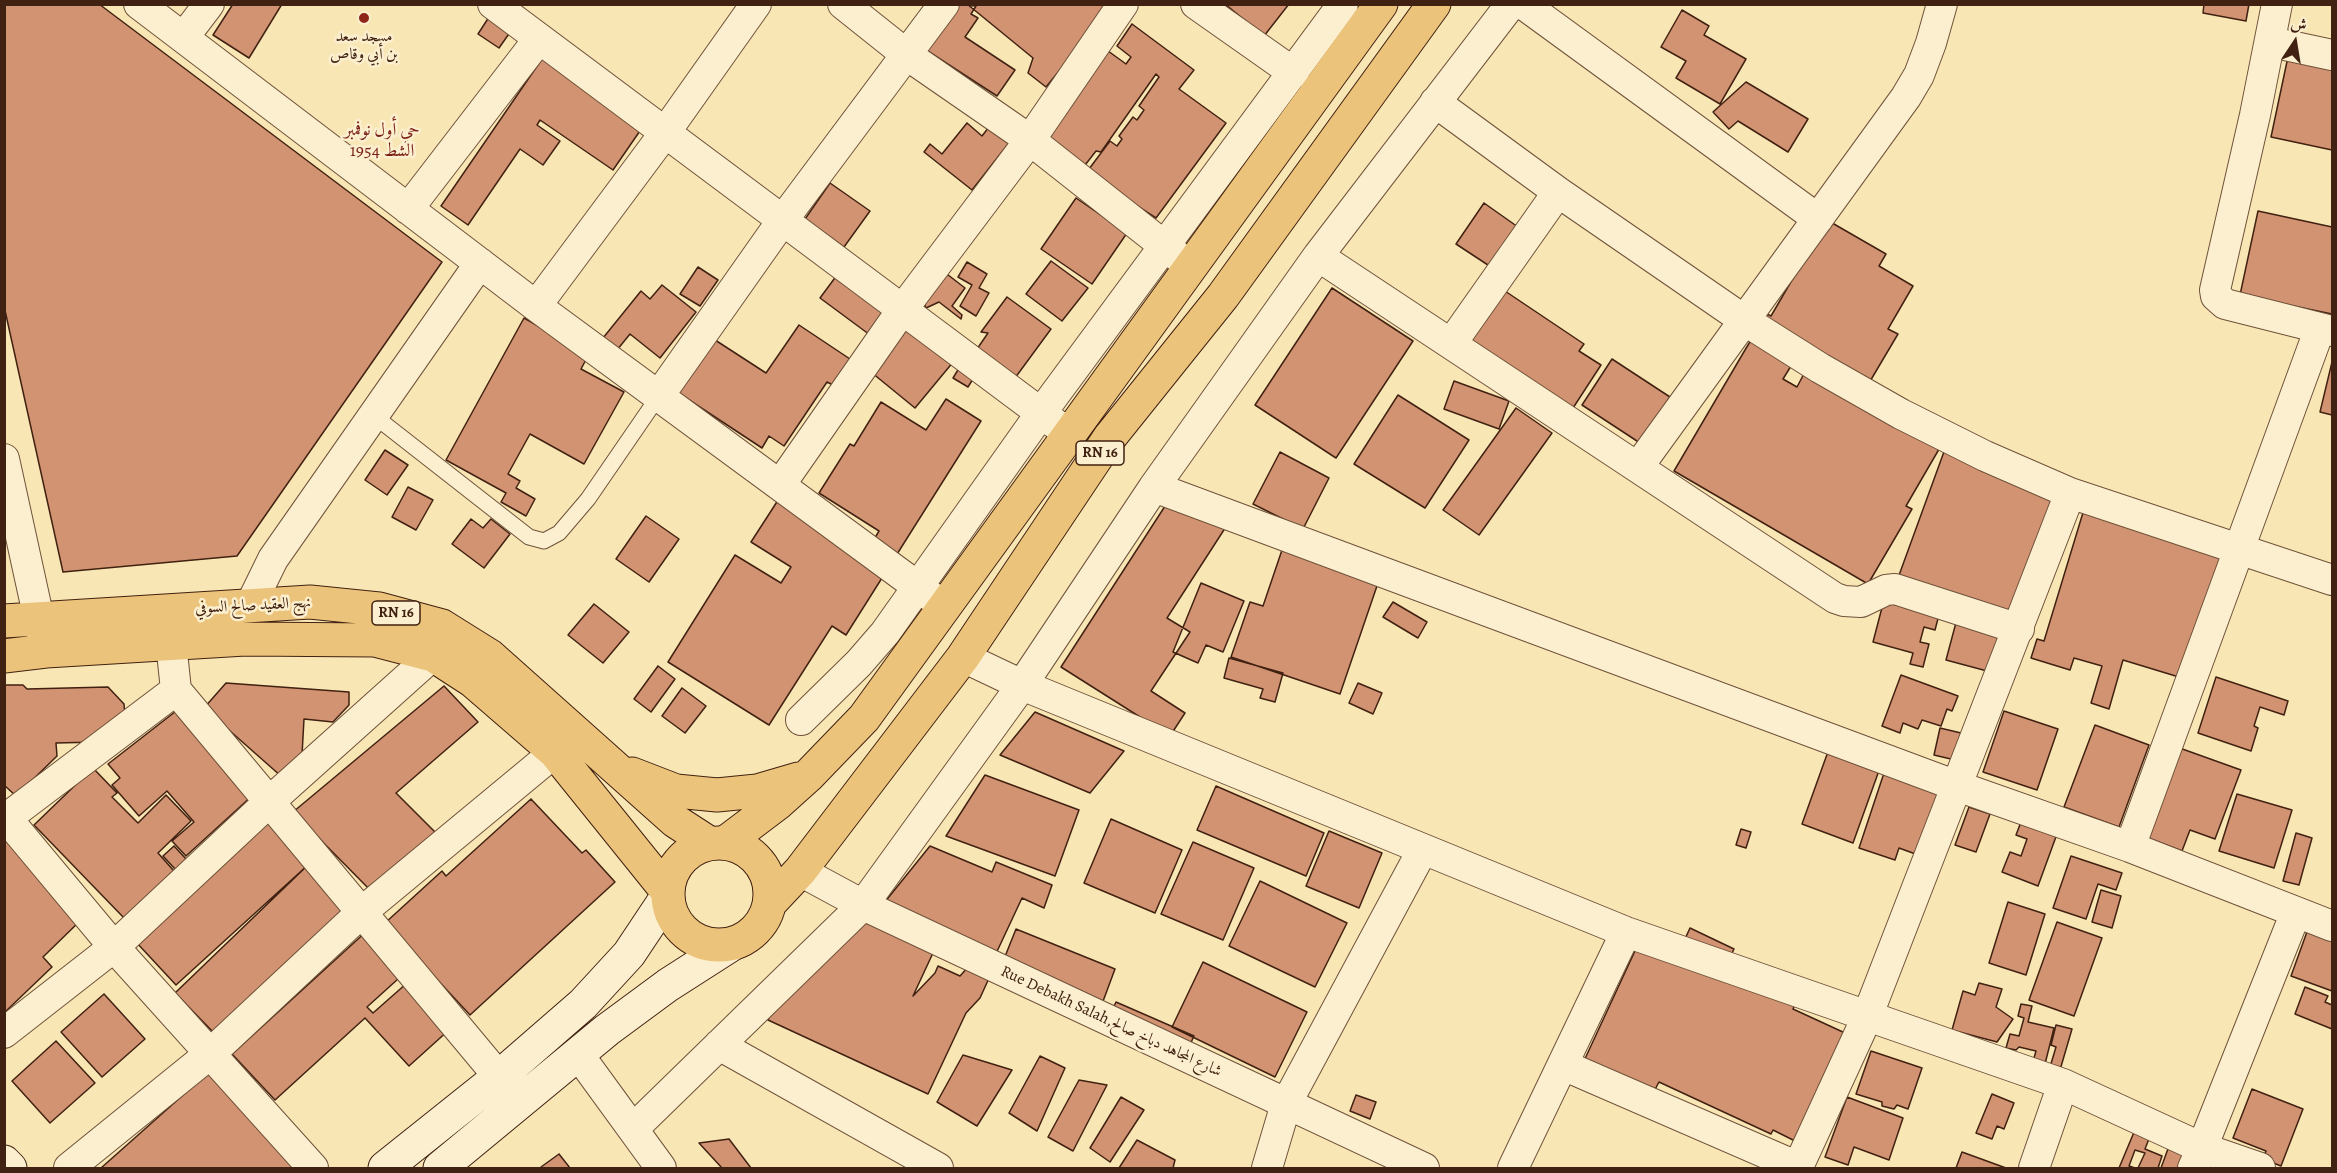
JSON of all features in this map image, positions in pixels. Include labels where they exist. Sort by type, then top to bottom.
[{"type":"main road","name":"RN 16","points":[[717,843],[778,803],[808,776],[864,718],[1069,434],[1178,256],[1381,4]]},
{"type":"main road","name":"RN 16","points":[[769,904],[800,871],[963,657],[1110,437],[1223,296],[1434,4]]},
{"type":"main road","name":"نهج العقيد صالح السوفي","points":[[4,621],[310,602],[379,609],[442,626],[490,656],[675,821],[717,843]]},
{"type":"main road","name":"نهج العقيد صالح السوفي","points":[[4,656],[46,651],[245,639],[375,640],[433,655],[473,681],[555,752],[667,894]]},
{"type":"main road","points":[[604,756],[638,778],[676,791],[717,795],[756,791],[808,776]]},
{"type":"main road","points":[[385,1168],[499,1077],[583,1004],[607,980],[629,954],[667,894],[671,874],[680,860],[693,849],[717,843],[741,848],[755,858],[765,872],[770,887],[769,904],[756,930],[745,939],[732,944],[668,985],[578,1054],[440,1168]]},
{"type":"main road","points":[[667,894],[671,915],[681,930],[696,940],[713,945],[732,944]]},
{"type":"main road","points":[[4,1162],[10,1168]]},
{"type":"street","points":[[139,4],[536,306],[944,606]]},
{"type":"street","points":[[183,37],[208,4]]},
{"type":"street","points":[[493,4],[538,40],[1069,434]]},
{"type":"street","points":[[536,306],[664,134],[756,4]]},
{"type":"street","points":[[843,4],[907,55],[1030,140],[1178,256]]},
{"type":"street","points":[[658,397],[782,221],[944,4]]},
{"type":"street","points":[[780,485],[902,310],[1030,140],[1123,4]]},
{"type":"street","points":[[1196,4],[1294,73]]},
{"type":"street","points":[[801,720],[859,663],[885,633],[1041,413],[1178,256],[1294,73],[1343,4]]},
{"type":"street","points":[[633,1129],[863,905],[1022,685],[1154,487],[1318,256],[1511,4]]},
{"type":"street","points":[[1523,4],[1818,219]]},
{"type":"street","points":[[1638,467],[1906,97],[1919,75],[1942,4]]},
{"type":"street","points":[[2130,847],[2240,549],[2326,330],[2225,304],[2216,296],[2214,290],[2271,42],[2277,4]]},
{"type":"street","points":[[408,209],[538,40]]},
{"type":"street","points":[[2271,42],[2332,55]]},
{"type":"street","points":[[1435,102],[1558,192],[1744,320],[1820,368],[1901,414],[1985,456],[2070,493],[2332,580]]},
{"type":"street","points":[[1451,344],[1558,192]]},
{"type":"street","points":[[1318,256],[1835,598],[1844,602],[1861,602],[1886,590],[1895,589],[2019,629]]},
{"type":"street","points":[[250,606],[273,559],[480,263]]},
{"type":"street","points":[[4,459],[46,651]]},
{"type":"street","points":[[1154,487],[1957,786],[2130,847],[2332,926]]},
{"type":"street","points":[[1563,1065],[1799,1168],[1867,1017],[2070,493]]},
{"type":"street","points":[[171,643],[176,690],[363,911],[499,1077]]},
{"type":"street","points":[[4,1033],[114,947],[269,802],[433,655]]},
{"type":"street","points":[[963,657],[1022,685],[1626,932],[2063,1084],[2197,1158],[2260,1168]]},
{"type":"street","points":[[176,690],[5,818],[114,947],[313,1168]]},
{"type":"street","points":[[69,1168],[211,1053],[363,911],[555,752]]},
{"type":"street","points":[[1268,1168],[1286,1104],[1423,849]]},
{"type":"street","name":"Rue Debakh Salah,شارع المجاهد دباخ صالح","points":[[800,871],[863,905],[1424,1168]]},
{"type":"street","points":[[2197,1158],[2296,912]]},
{"type":"street","points":[[1513,1168],[1626,932]]},
{"type":"street","points":[[719,1045],[938,1168]]},
{"type":"street","points":[[578,1054],[661,1168]]},
{"type":"street","points":[[2034,1168],[2063,1084]]},
{"type":"lane","points":[[373,415],[529,537],[544,541],[559,533],[588,499],[658,397]]},
{"type":"building","points":[[4,4],[99,4],[442,262],[237,556],[63,572],[4,306]]},
{"type":"building","points":[[233,4],[282,4],[249,58],[213,35]]},
{"type":"building","points":[[951,4],[976,6],[971,14],[978,18],[965,37],[1015,70],[997,96],[923,48]]},
{"type":"building","points":[[967,4],[1114,4],[1046,87],[1028,73],[1033,58]]},
{"type":"building","points":[[1225,4],[1289,4],[1264,36]]},
{"type":"building","points":[[2204,4],[2249,4],[2246,21],[2203,13]]},
{"type":"building","points":[[1682,10],[1709,26],[1704,35],[1746,59],[1720,104],[1676,78],[1686,61],[1661,47]]},
{"type":"building","points":[[491,14],[513,28],[499,48],[478,34]]},
{"type":"building","points":[[1132,24],[1194,70],[1179,89],[1226,123],[1156,218],[1086,173],[1110,141],[1117,146],[1122,139],[1119,136],[1133,117],[1137,120],[1144,110],[1139,106],[1159,77],[1156,74],[1101,152],[1096,151],[1082,169],[1038,136],[1104,48],[1126,64],[1131,57],[1117,46]]},
{"type":"building","points":[[2289,52],[2332,61],[2332,150],[2271,137]]},
{"type":"building","points":[[544,56],[644,125],[613,170],[540,120],[537,125],[560,141],[543,165],[520,149],[468,225],[441,206]]},
{"type":"building","points":[[1746,82],[1808,119],[1788,152],[1738,121],[1729,129],[1713,112]]},
{"type":"building","points":[[967,123],[982,136],[989,127],[1009,143],[972,190],[924,152],[930,144],[942,154]]},
{"type":"building","points":[[830,183],[870,211],[844,247],[805,219]]},
{"type":"building","points":[[1076,198],[1127,233],[1092,284],[1041,249]]},
{"type":"building","points":[[1484,203],[1518,227],[1491,267],[1456,244]]},
{"type":"building","points":[[2258,211],[2332,227],[2332,314],[2240,295]]},
{"type":"building","points":[[1827,220],[1886,254],[1879,266],[1913,286],[1888,329],[1898,334],[1869,383],[1804,345],[1783,379],[1797,387],[1808,366],[1942,444],[1906,506],[1912,509],[1868,584],[1674,471],[1745,350],[1767,314],[1771,316]]},
{"type":"building","points":[[1051,261],[1088,288],[1062,321],[1026,294]]},
{"type":"building","points":[[967,262],[987,274],[979,288],[989,293],[976,316],[960,306],[972,285],[958,277]]},
{"type":"building","points":[[698,267],[718,280],[700,306],[680,294]]},
{"type":"building","points":[[840,271],[889,308],[870,335],[820,298]]},
{"type":"building","points":[[943,271],[965,288],[952,306],[962,315],[961,319],[939,302],[926,308],[922,299]]},
{"type":"building","points":[[662,285],[696,312],[660,358],[630,334],[617,350],[603,338],[641,291],[650,299]]},
{"type":"building","points":[[1499,287],[1584,344],[1579,351],[1601,365],[1573,408],[1466,337]]},
{"type":"building","points":[[1332,288],[1413,341],[1336,458],[1255,405]]},
{"type":"building","points":[[1007,297],[1051,329],[1015,378],[977,349],[988,333],[981,332]]},
{"type":"building","points":[[524,318],[589,354],[581,369],[624,392],[584,464],[530,434],[508,474],[520,481],[516,488],[535,499],[526,516],[501,502],[506,493],[446,460]]},
{"type":"building","points":[[906,321],[954,361],[915,408],[866,368]]},
{"type":"building","points":[[799,325],[850,359],[833,385],[827,382],[784,446],[769,436],[762,448],[677,392],[712,338],[766,373]]},
{"type":"building","points":[[1612,359],[1670,397],[1640,443],[1582,405]]},
{"type":"building","points":[[2332,362],[2332,415],[2320,412]]},
{"type":"building","points":[[961,365],[976,374],[968,387],[953,378]]},
{"type":"building","points":[[1454,381],[1509,401],[1499,429],[1444,409]]},
{"type":"building","points":[[1398,395],[1469,440],[1425,508],[1354,464]]},
{"type":"building","points":[[946,399],[981,421],[846,635],[832,626],[769,725],[668,662],[735,555],[781,583],[791,567],[751,542],[782,494],[869,548],[879,531],[819,493],[850,444],[854,446],[881,402],[926,430]]},
{"type":"building","points":[[1516,408],[1552,433],[1479,535],[1443,510]]},
{"type":"building","points":[[1945,449],[2072,495],[2026,619],[1898,578]]},
{"type":"building","points":[[385,450],[408,465],[387,495],[365,480]]},
{"type":"building","points":[[1280,452],[1329,478],[1303,529],[1253,504]]},
{"type":"building","points":[[1178,486],[1231,519],[1167,618],[1190,632],[1151,691],[1185,713],[1170,736],[1061,667]]},
{"type":"building","points":[[408,487],[433,500],[416,530],[392,517]]},
{"type":"building","points":[[2085,506],[2231,549],[2192,681],[2123,660],[2109,709],[2091,703],[2102,666],[2074,658],[2070,670],[2031,658],[2037,639],[2044,641]]},
{"type":"building","points":[[646,516],[679,539],[649,582],[616,559]]},
{"type":"building","points":[[471,519],[483,528],[491,519],[510,534],[484,568],[452,544]]},
{"type":"building","points":[[1282,550],[1378,583],[1340,694],[1231,657],[1250,602],[1263,606]]},
{"type":"building","points":[[1201,583],[1244,601],[1223,652],[1206,645],[1198,663],[1173,652]]},
{"type":"building","points":[[1885,596],[1940,611],[1935,630],[1924,627],[1920,642],[1929,644],[1923,667],[1910,664],[1913,653],[1873,642]]},
{"type":"building","points":[[1393,602],[1427,622],[1418,638],[1383,617]]},
{"type":"building","points":[[594,604],[629,632],[603,663],[568,635]]},
{"type":"building","points":[[1958,615],[2014,630],[2002,675],[1946,660]]},
{"type":"building","points":[[1229,658],[1283,673],[1275,702],[1260,698],[1263,689],[1224,678]]},
{"type":"building","points":[[658,666],[675,679],[651,712],[634,699]]},
{"type":"building","points":[[1901,675],[1958,696],[1952,711],[1947,709],[1941,726],[1922,720],[1918,729],[1903,723],[1900,733],[1882,726]]},
{"type":"building","points":[[2216,677],[2288,701],[2284,715],[2260,707],[2254,726],[2258,728],[2251,751],[2198,733]]},
{"type":"building","points":[[226,683],[349,692],[349,705],[333,722],[304,719],[302,755],[282,777],[204,708]]},
{"type":"building","points":[[1358,683],[1382,693],[1373,714],[1349,703]]},
{"type":"building","points":[[4,685],[23,685],[27,689],[108,687],[124,704],[125,716],[98,742],[56,743],[57,756],[16,796],[4,785]]},
{"type":"building","points":[[444,686],[478,722],[396,793],[439,836],[377,897],[293,812]]},
{"type":"building","points":[[682,688],[706,706],[685,733],[662,716]]},
{"type":"building","points":[[180,708],[253,795],[186,856],[172,841],[194,822],[167,791],[139,816],[112,785],[120,778],[108,764]]},
{"type":"building","points":[[2004,711],[2058,729],[2037,790],[1983,772]]},
{"type":"building","points":[[1035,712],[1124,751],[1090,793],[1000,755]]},
{"type":"building","points":[[2095,725],[2149,745],[2119,827],[2064,807]]},
{"type":"building","points":[[1940,728],[1961,733],[1955,760],[1934,755]]},
{"type":"building","points":[[1830,746],[1881,765],[1853,843],[1802,824]]},
{"type":"building","points":[[2174,746],[2241,770],[2215,839],[2190,830],[2182,851],[2140,835]]},
{"type":"building","points":[[93,768],[117,793],[112,797],[138,823],[166,795],[191,821],[158,853],[174,871],[125,919],[34,825]]},
{"type":"building","points":[[1885,770],[1943,789],[1921,856],[1899,848],[1895,860],[1859,848]]},
{"type":"building","points":[[985,775],[1079,810],[1055,876],[946,836]]},
{"type":"building","points":[[1216,786],[1324,833],[1306,876],[1197,830]]},
{"type":"building","points":[[2237,794],[2292,810],[2274,868],[2219,851]]},
{"type":"building","points":[[531,799],[582,853],[586,850],[615,882],[470,1015],[419,960],[367,1007],[373,1013],[407,983],[450,1029],[409,1066],[365,1018],[275,1100],[232,1054],[380,919],[385,923],[442,871],[446,876]]},
{"type":"building","points":[[1969,807],[1990,814],[1976,852],[1955,845]]},
{"type":"building","points":[[2024,814],[2057,834],[2038,886],[2002,872],[2010,852],[2021,856],[2027,839],[2016,835]]},
{"type":"building","points":[[1111,819],[1182,850],[1155,913],[1084,883]]},
{"type":"building","points":[[270,820],[309,864],[176,985],[136,942]]},
{"type":"building","points":[[22,825],[82,919],[43,957],[52,967],[4,1013],[4,842]]},
{"type":"building","points":[[1741,829],[1751,832],[1746,848],[1736,845]]},
{"type":"building","points":[[1329,831],[1382,853],[1359,908],[1306,886]]},
{"type":"building","points":[[2296,833],[2312,838],[2299,885],[2283,881]]},
{"type":"building","points":[[1193,842],[1254,868],[1223,940],[1161,914]]},
{"type":"building","points":[[174,846],[187,860],[176,870],[163,856]]},
{"type":"building","points":[[930,846],[992,872],[996,862],[1052,885],[1044,908],[1022,898],[993,960],[884,903]]},
{"type":"building","points":[[2071,856],[2122,873],[2116,890],[2098,884],[2086,919],[2053,908]]},
{"type":"building","points":[[309,864],[351,909],[217,1036],[175,993]]},
{"type":"building","points":[[1260,881],[1347,923],[1315,987],[1229,946]]},
{"type":"building","points":[[2101,890],[2121,896],[2112,928],[2092,922]]},
{"type":"building","points":[[2008,902],[2045,914],[2026,975],[1989,963]]},
{"type":"building","points":[[872,909],[939,940],[913,996],[935,973],[938,966],[960,976],[969,966],[990,976],[980,998],[966,1013],[928,1094],[768,1020],[770,1015]]},
{"type":"building","points":[[2057,922],[2102,938],[2074,1016],[2029,1000]]},
{"type":"building","points":[[1647,925],[1684,941],[1690,928],[1734,949],[1724,970],[1797,1000],[1793,1009],[1845,1033],[1795,1141],[1773,1130],[1771,1134],[1659,1082],[1652,1095],[1583,1063]]},
{"type":"building","points":[[1016,929],[1115,969],[1102,1004],[1002,964]]},
{"type":"building","points":[[2308,929],[2332,938],[2332,991],[2291,976]]},
{"type":"building","points":[[1203,962],[1307,1012],[1275,1077],[1172,1027]]},
{"type":"building","points":[[1979,983],[2002,989],[1996,1007],[2013,1019],[1997,1042],[1952,1030],[1963,991],[1975,995]]},
{"type":"building","points":[[2305,987],[2328,996],[2325,1002],[2332,1005],[2332,1029],[2295,1014]]},
{"type":"building","points":[[104,994],[145,1039],[102,1077],[61,1032]]},
{"type":"building","points":[[1116,1002],[1194,1036],[1188,1049],[1110,1015]]},
{"type":"building","points":[[2021,1004],[2032,1006],[2028,1022],[2054,1028],[2044,1068],[2032,1065],[2036,1051],[2019,1047],[2016,1050],[2006,1048],[2010,1034],[2019,1036],[2024,1018],[2018,1016]]},
{"type":"building","points":[[2056,1025],[2072,1029],[2060,1070],[2050,1067],[2056,1047],[2051,1045]]},
{"type":"building","points":[[56,1041],[95,1083],[50,1123],[12,1081]]},
{"type":"building","points":[[1871,1051],[1922,1068],[1908,1109],[1897,1105],[1894,1109],[1882,1106],[1882,1102],[1856,1094]]},
{"type":"building","points":[[963,1055],[1012,1070],[977,1126],[937,1102]]},
{"type":"building","points":[[1040,1056],[1065,1068],[1037,1131],[1009,1113]]},
{"type":"building","points":[[209,1072],[301,1168],[101,1168]]},
{"type":"building","points":[[1079,1080],[1107,1085],[1073,1151],[1048,1137]]},
{"type":"building","points":[[2252,1089],[2303,1109],[2281,1166],[2263,1159],[2266,1151],[2233,1138]]},
{"type":"building","points":[[1992,1094],[2014,1103],[2004,1129],[1997,1126],[1992,1139],[1976,1133]]},
{"type":"building","points":[[1356,1095],[1376,1102],[1370,1119],[1350,1111]]},
{"type":"building","points":[[1121,1097],[1144,1110],[1110,1162],[1090,1148]]},
{"type":"building","points":[[1847,1097],[1903,1118],[1889,1160],[1854,1147],[1848,1165],[1825,1157]]},
{"type":"building","points":[[2137,1125],[2152,1131],[2145,1149],[2162,1156],[2158,1168],[2138,1168],[2145,1153],[2135,1150],[2129,1166],[2135,1168],[2119,1168]]},
{"type":"building","points":[[729,1139],[751,1168],[722,1168],[699,1143]]},
{"type":"building","points":[[1137,1140],[1175,1160],[1173,1168],[1119,1168]]},
{"type":"building","points":[[2169,1146],[2191,1154],[2186,1168],[2161,1168]]},
{"type":"building","points":[[1962,1152],[2006,1168],[1956,1168]]},
{"type":"building","points":[[559,1154],[570,1168],[541,1167]]},
{"type":"place","name":"مسجد سعد بن أبي وقاص","points":[[364,18]]},
{"type":"district","name":"حي أول نوفمبر 1954 الشط","points":[[382,141]]}]
